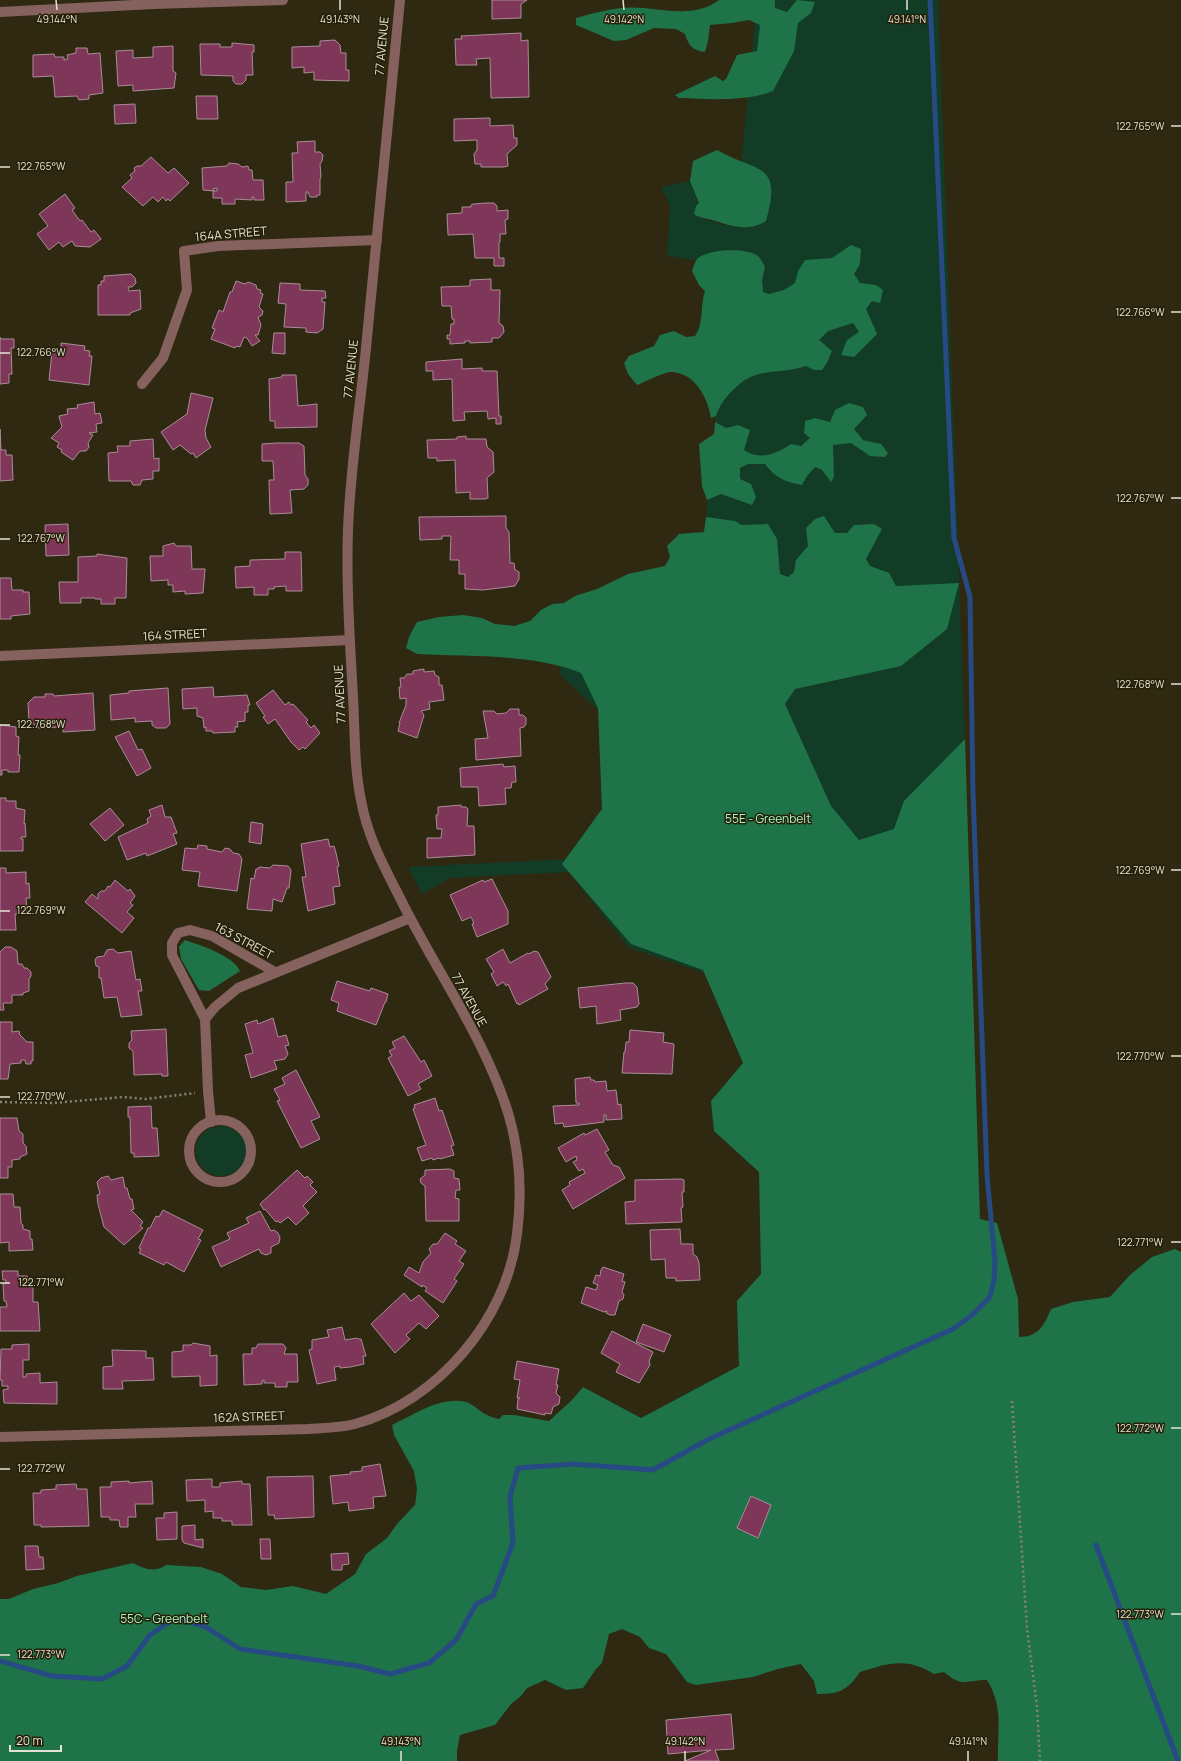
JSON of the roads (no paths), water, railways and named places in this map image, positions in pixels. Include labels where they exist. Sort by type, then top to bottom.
[{"type":"street","points":[[0,12],[153,2],[283,0]]},
{"type":"street","name":"77 AVENUE","points":[[400,0],[349,522],[350,640],[358,778],[363,814],[376,850],[410,918],[482,1051],[495,1081],[511,1126],[519,1172],[517,1233],[509,1270],[494,1308],[471,1342]]},
{"type":"street","name":"164A STREET","points":[[142,384],[163,358],[187,290],[184,252],[218,246],[377,240]]},
{"type":"street","name":"164 STREET","points":[[0,656],[350,640]]},
{"type":"street","name":"163 STREET","points":[[205,1019],[227,995],[238,988],[410,918]]},
{"type":"street","name":"163 STREET","points":[[211,1122],[208,1092],[205,1019],[172,954],[172,943],[178,933],[190,930],[212,936],[275,972]]},
{"type":"street","points":[[211,1122],[229,1122],[238,1126],[246,1134],[250,1144],[251,1152],[249,1162],[244,1172],[236,1178],[225,1182],[211,1180],[201,1175],[194,1167],[190,1157],[190,1145],[195,1135],[202,1127],[211,1122]]},
{"type":"street","name":"162A STREET","points":[[0,1437],[308,1429],[353,1425],[377,1416],[422,1391],[456,1360],[471,1342]]},
{"type":"waterway","points":[[0,1661],[52,1676],[102,1679],[127,1666],[150,1635],[175,1618],[204,1626],[240,1649],[358,1666],[390,1674],[429,1663],[456,1640],[476,1604],[493,1596],[513,1543],[510,1497],[518,1468],[573,1464],[653,1470],[709,1439],[953,1329],[972,1315],[990,1297],[994,1280],[995,1262],[987,1175],[973,792],[970,597],[954,538],[930,0]]},
{"type":"waterway","points":[[1096,1545],[1178,1761]]},
{"type":"park label","name":"55E - Greenbelt","points":[[768,819]]},
{"type":"park label","name":"55C - Greenbelt","points":[[164,1619]]}]
